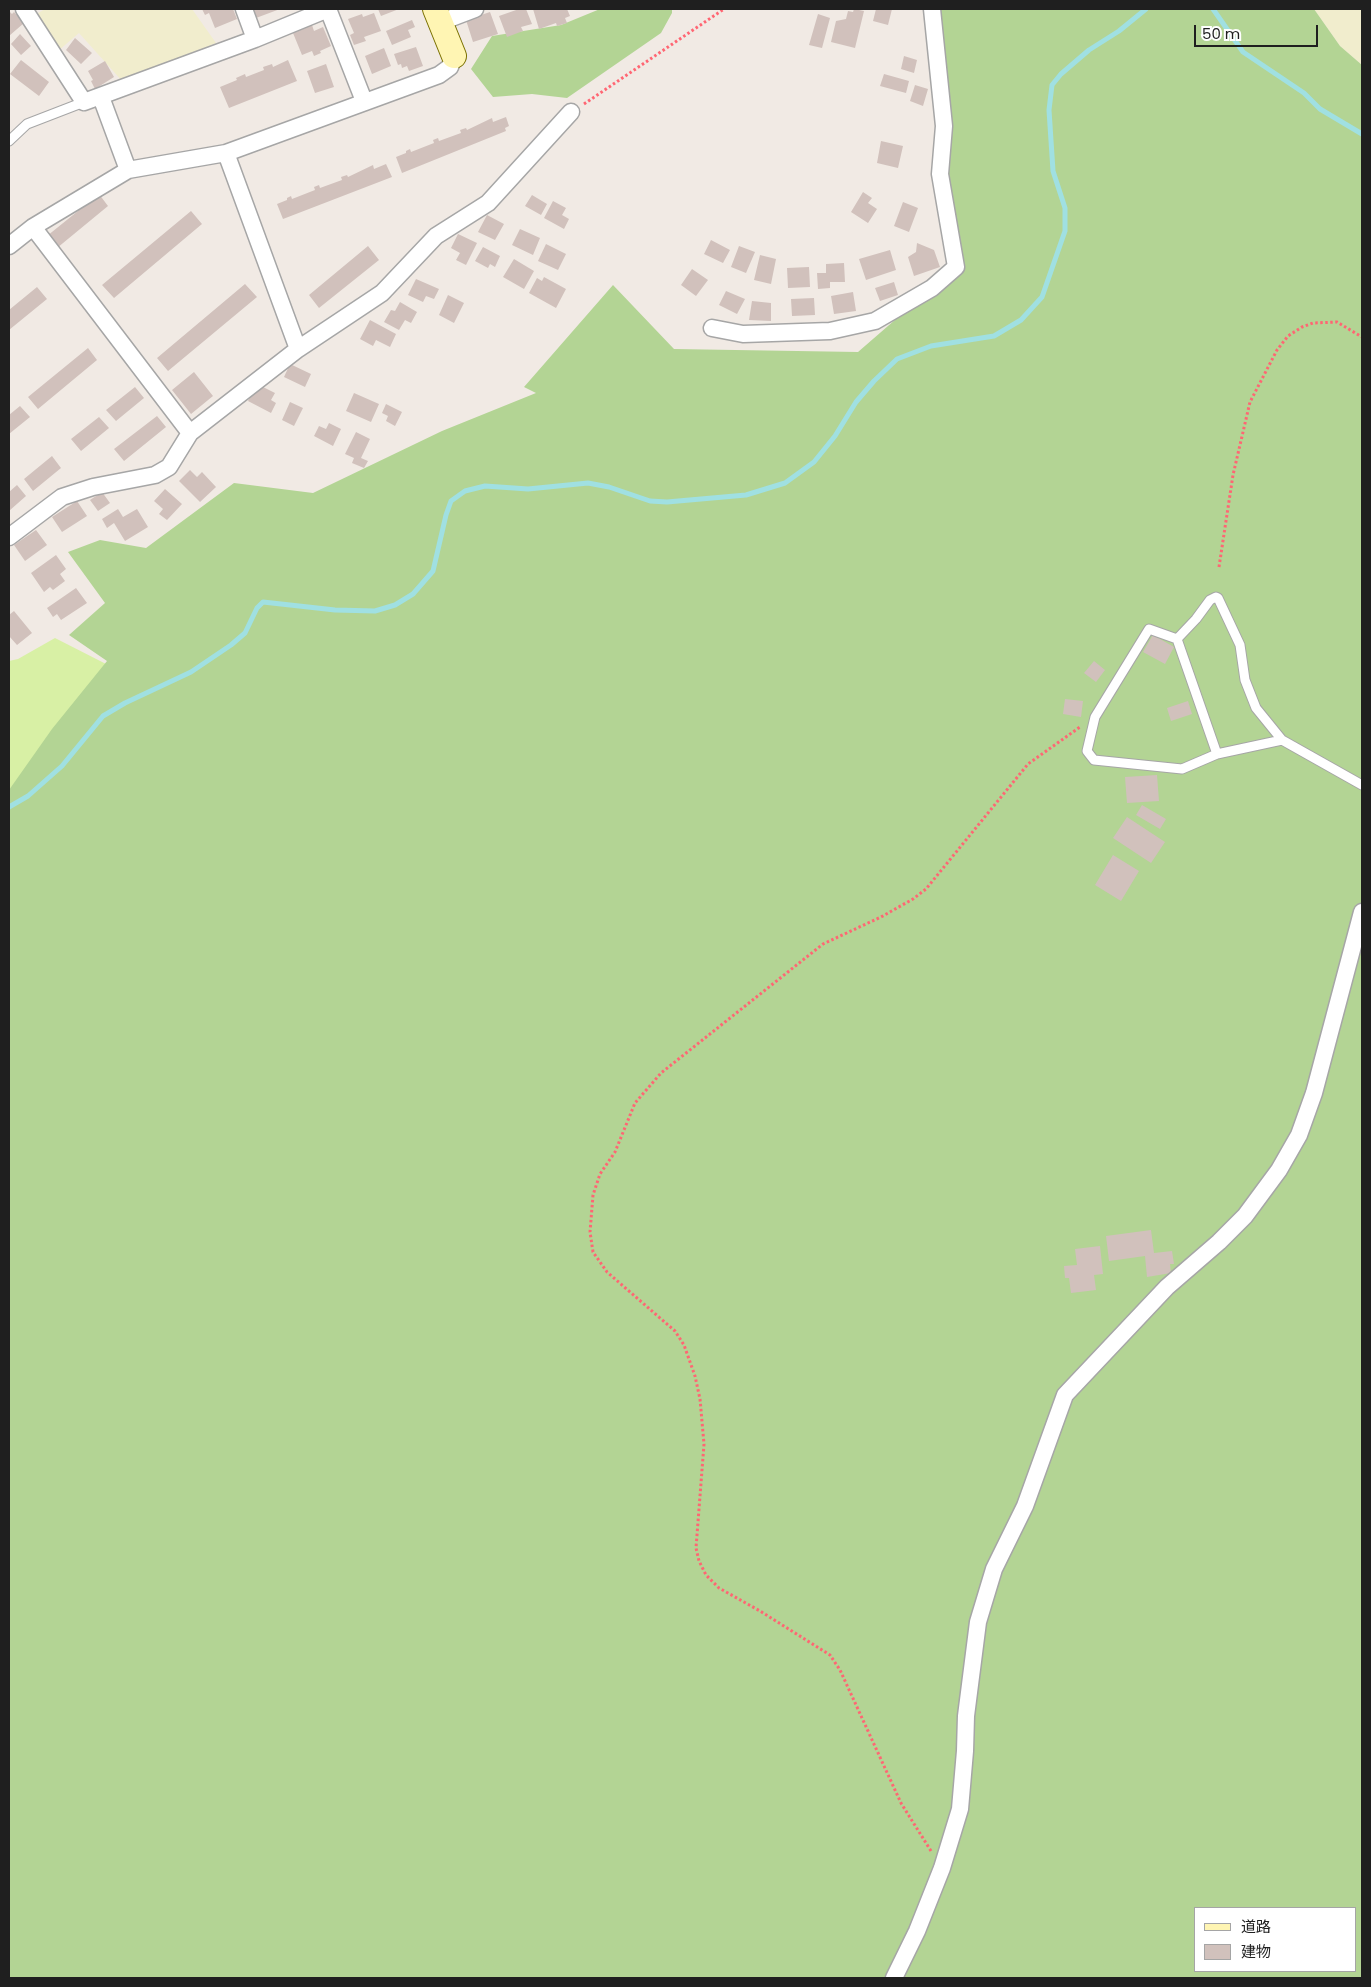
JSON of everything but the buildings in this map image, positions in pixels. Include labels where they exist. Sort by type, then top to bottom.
[{"type":"street","points":[[24,9],[84,102],[255,39],[328,9],[364,102]]},
{"type":"street","points":[[244,9],[255,39]]},
{"type":"street","points":[[9,246],[33,227],[128,170],[226,153],[439,75],[450,67],[454,56],[438,15],[475,9]]},
{"type":"street","points":[[712,328],[743,334],[830,331],[875,320],[932,288],[956,267],[940,174],[944,126],[932,9]]},
{"type":"street","points":[[102,96],[128,170]]},
{"type":"street","points":[[9,537],[62,496],[94,487],[155,475],[169,467],[190,433],[298,349],[382,293],[436,236],[488,203],[571,112]]},
{"type":"street","points":[[226,153],[298,349]]},
{"type":"street","points":[[33,227],[190,433]]},
{"type":"street","points":[[894,1978],[918,1931],[942,1868],[960,1809],[966,1716],[978,1622],[994,1569],[1025,1506],[1064,1395],[1167,1287],[1219,1242],[1245,1216],[1279,1170],[1300,1136],[1330,1037],[1362,912]]},
{"type":"lane","points":[[9,142],[27,124],[84,102]]},
{"type":"lane","points":[[1177,639],[1196,619],[1210,600],[1218,598],[1240,645],[1245,680],[1256,708],[1282,740],[1362,785]]},
{"type":"lane","points":[[1177,639],[1149,629],[1095,717],[1087,751],[1094,760],[1182,769],[1218,754],[1282,740]]},
{"type":"lane","points":[[1177,639],[1218,754]]},
{"type":"path","points":[[571,112],[724,9]]},
{"type":"path","points":[[1219,567],[1233,475],[1250,402],[1277,350],[1288,336],[1302,327],[1313,323],[1337,322],[1362,337]]},
{"type":"path","points":[[942,1868],[901,1803],[840,1670],[830,1655],[719,1588],[706,1575],[699,1561],[696,1548],[704,1444],[700,1399],[695,1376],[684,1345],[676,1331],[607,1272],[593,1252],[590,1232],[593,1195],[600,1174],[615,1152],[635,1103],[661,1073],[823,944],[882,917],[926,889],[1028,764],[1095,717]]},
{"type":"shaded area","points":[[45,9],[192,9],[216,43],[123,82],[79,33],[58,51],[35,15]]},
{"type":"shaded area","points":[[1314,9],[1362,9],[1362,65],[1340,46]]},
{"type":"green space","points":[[600,9],[672,9],[672,13],[661,33],[567,98],[532,94],[493,97],[471,69],[492,36],[561,25]]},
{"type":"green space","points":[[932,9],[1314,9],[1340,46],[1362,65],[1362,1978],[9,1978],[9,790],[52,729],[107,661],[69,635],[105,603],[68,552],[100,540],[146,548],[234,483],[313,493],[442,431],[536,393],[524,387],[613,285],[674,349],[858,352],[956,267]]},
{"type":"green space","points":[[55,638],[108,665],[9,791],[9,661],[18,659]]},
{"type":"waterway","points":[[9,807],[28,796],[62,766],[103,716],[125,703],[191,672],[231,645],[245,633],[257,608],[263,602],[335,610],[375,611],[395,605],[413,594],[433,571],[451,501],[465,491],[485,486],[528,489],[588,483],[609,487],[650,501],[667,502],[746,495],[785,483],[814,462],[835,436],[856,402],[897,359],[931,346],[994,336],[1021,320],[1042,297],[1065,231],[1065,208],[1053,171],[1049,110],[1052,85],[1061,74],[1089,50],[1119,31],[1146,9]]},
{"type":"waterway","points":[[1213,9],[1243,52],[1304,93],[1320,109],[1362,134]]}]
